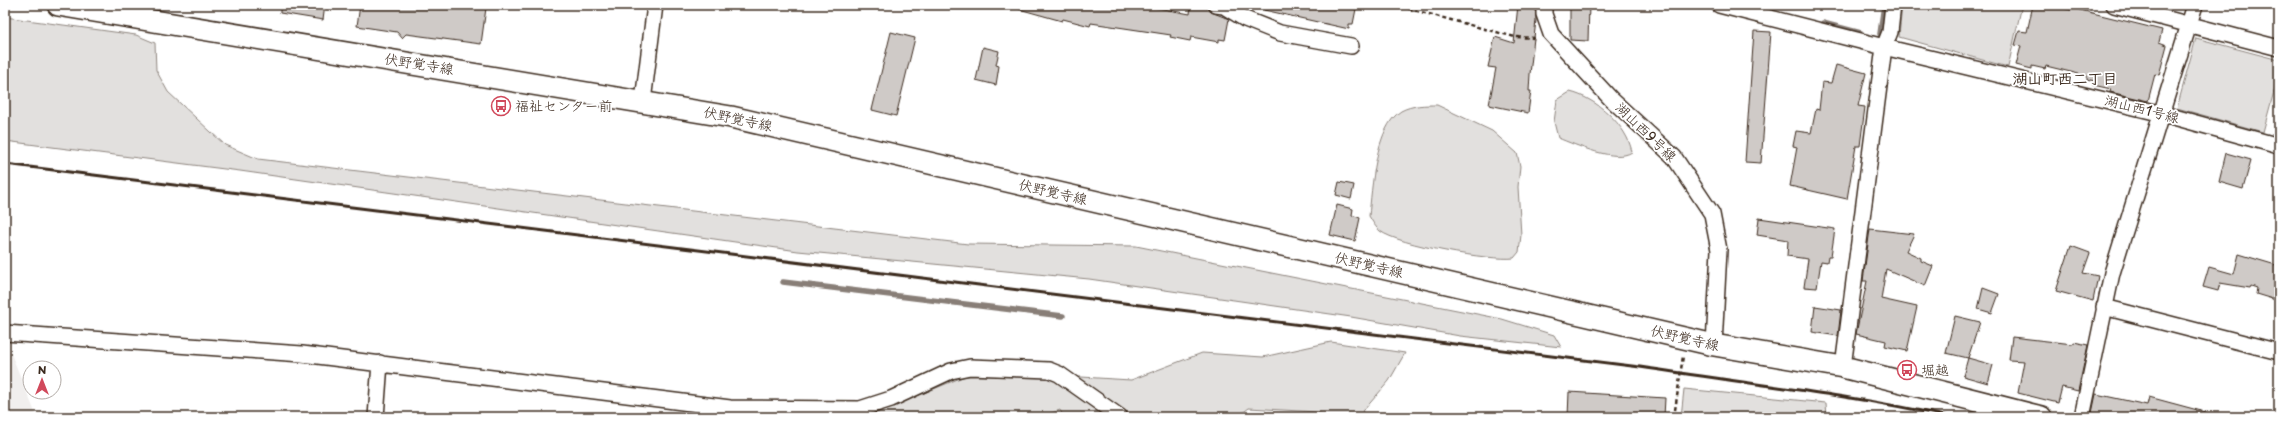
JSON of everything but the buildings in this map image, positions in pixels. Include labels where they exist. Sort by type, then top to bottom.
[{"type":"main road","name":"伏野覚寺線","points":[[58,5],[643,101],[731,117],[1686,339],[1844,367],[2041,417]]},
{"type":"street","points":[[643,101],[655,5]]},
{"type":"street","points":[[1216,5],[1224,6],[1245,19],[1280,33],[1352,46]]},
{"type":"street","name":"湖山西9号線","points":[[1544,5],[1544,14],[1553,36],[1611,98],[1674,157],[1712,214],[1719,250],[1714,345]]},
{"type":"street","name":"湖山西1号線","points":[[1719,5],[1884,47],[2163,114],[2279,146]]},
{"type":"street","points":[[1844,367],[1884,47],[1890,32],[1893,5]]},
{"type":"street","points":[[2114,5],[2279,48]]},
{"type":"street","points":[[2082,417],[2112,273],[2163,114],[2195,5]]},
{"type":"street","points":[[2104,307],[2279,352]]},
{"type":"street","points":[[5,333],[302,354],[380,363],[724,412],[860,409],[891,398],[951,371],[970,367],[1049,370],[1059,374],[1120,417]]},
{"type":"street","points":[[376,417],[380,363]]},
{"type":"path","points":[[1395,5],[1515,37],[1542,38],[1553,36]]},
{"type":"path","points":[[1674,417],[1686,339]]},
{"type":"shaded area","points":[[1902,5],[2022,5],[2008,67],[1899,37]]},
{"type":"shaded area","points":[[5,17],[136,35],[155,43],[156,70],[168,92],[225,145],[258,159],[968,244],[1136,246],[1502,319],[1554,335],[1561,347],[1460,336],[1351,317],[1089,279],[798,251],[240,171],[5,141]]},
{"type":"shaded area","points":[[2196,38],[2279,60],[2279,73],[2263,132],[2177,108]]},
{"type":"shaded area","points":[[1570,92],[1590,100],[1609,114],[1624,132],[1632,152],[1625,155],[1606,154],[1596,152],[1558,138],[1554,122],[1557,100]]},
{"type":"shaded area","points":[[1437,105],[1492,131],[1517,153],[1520,166],[1518,187],[1521,235],[1519,252],[1514,258],[1486,257],[1445,251],[1405,242],[1380,231],[1369,216],[1376,159],[1385,130],[1392,119],[1401,111],[1414,106]]},
{"type":"shaded area","points":[[1331,342],[1405,353],[1389,381],[1358,417],[1329,417],[1317,412],[1249,408],[1237,417],[1064,417],[1060,410],[1040,417],[819,417],[871,415],[965,376],[1048,375],[1131,380],[1202,353],[1263,357]]},
{"type":"shaded area","points":[[5,344],[7,344],[22,380],[22,400],[30,400],[37,417],[5,417]]},
{"type":"shaded area","points":[[1684,389],[1826,403],[1827,417],[1681,417]]},
{"type":"waterway","points":[[1880,34],[1884,5]]},
{"type":"waterway","points":[[1823,23],[1861,33]]},
{"type":"waterway","points":[[783,282],[1063,316]]},
{"type":"railway","points":[[5,164],[1640,367],[1834,395],[1950,417]]},
{"type":"place","name":"福祉センター前","points":[[501,106]]},
{"type":"place","name":"堀越","points":[[1907,370]]},
{"type":"district","name":"湖山町西二丁目","points":[[2065,79]]}]
